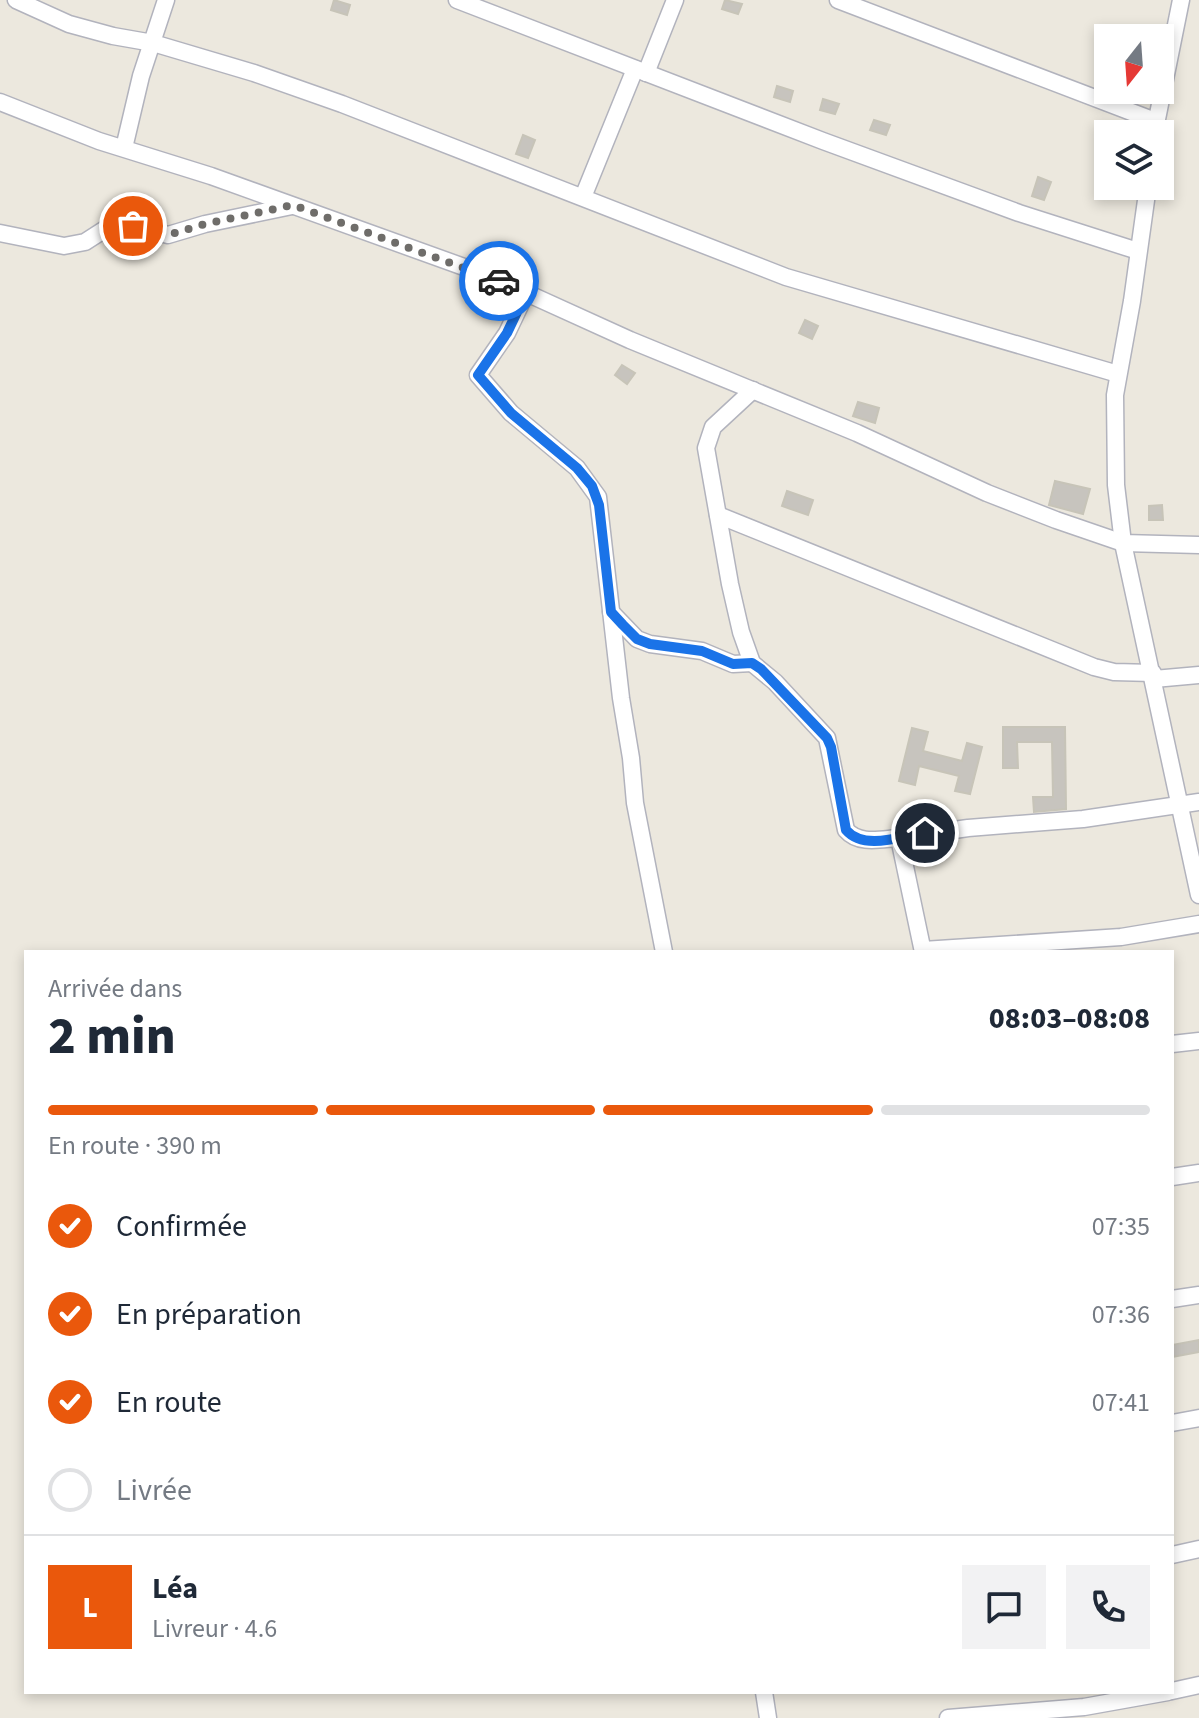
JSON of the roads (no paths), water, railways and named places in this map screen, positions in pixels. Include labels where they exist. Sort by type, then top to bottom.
[{"type":"street","points":[[16,0],[69,24],[153,43],[254,73],[342,104],[786,277],[1118,374]]},
{"type":"street","points":[[124,148],[141,76],[166,0]]},
{"type":"street","points":[[457,0],[1019,213],[1138,251]]},
{"type":"street","points":[[583,197],[675,0]]},
{"type":"street","points":[[838,0],[1134,120]]},
{"type":"street","points":[[1156,120],[1178,1]]},
{"type":"street","points":[[0,102],[99,141],[293,205],[489,276],[630,340],[922,461],[1021,507],[1123,543],[1199,545]]},
{"type":"street","points":[[1146,200],[1118,374],[1114,436],[1116,485],[1123,543],[1199,895]]},
{"type":"street","points":[[0,233],[64,246],[85,242],[113,224],[121,223],[168,235],[293,205]]},
{"type":"street","points":[[526,293],[507,333],[478,375],[511,413],[577,468],[592,486],[599,505],[635,803],[664,950]]},
{"type":"street","points":[[753,390],[718,421],[708,440],[706,457],[730,584],[752,663],[775,682],[827,738],[846,830],[852,837],[864,840],[899,838],[968,828],[1083,819],[1199,802]]},
{"type":"street","points":[[718,515],[1094,667],[1154,676],[1199,675]]},
{"type":"street","points":[[611,612],[637,639],[664,648],[702,651],[733,664],[752,663]]},
{"type":"street","points":[[615,643],[637,639]]},
{"type":"street","points":[[899,838],[923,950]]},
{"type":"street","points":[[937,950],[1121,937],[1199,924]]},
{"type":"street","points":[[1174,1044],[1199,1041]]},
{"type":"street","points":[[1174,1177],[1199,1173]]},
{"type":"street","points":[[1174,1299],[1199,1295]]},
{"type":"street","points":[[1174,1423],[1199,1418]]},
{"type":"street","points":[[1174,1555],[1199,1549]]},
{"type":"street","points":[[1174,1691],[1199,1685]]},
{"type":"street","points":[[764,1694],[768,1718]]},
{"type":"street","points":[[948,1718],[1084,1706],[1158,1694]]}]
